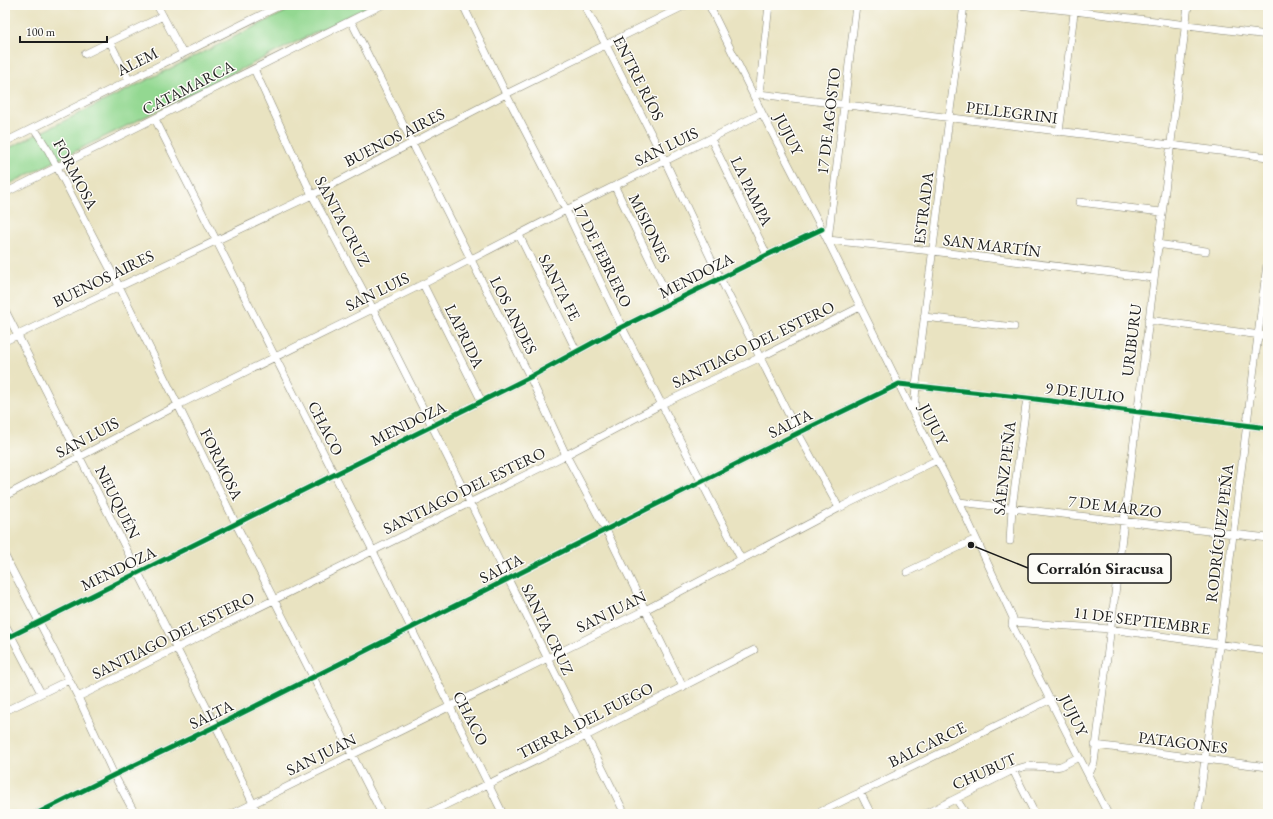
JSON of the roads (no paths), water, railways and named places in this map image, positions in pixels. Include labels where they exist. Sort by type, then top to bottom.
[{"type":"street","points":[[157,5],[183,54]]},
{"type":"street","name":"ALEM","points":[[5,142],[281,5]]},
{"type":"street","name":"17 DE FEBRERO","points":[[463,5],[506,94],[566,210],[622,327],[741,559]]},
{"type":"street","name":"ENTRE RÍOS","points":[[584,5],[665,161],[720,278],[798,433],[839,508]]},
{"type":"street","name":"BUENOS AIRES","points":[[5,341],[216,239],[312,195],[506,94],[686,5]]},
{"type":"street","name":"JUJUY","points":[[709,5],[756,95],[762,113],[828,240],[860,307],[959,502],[1013,618],[1012,625],[1051,699],[1108,814]]},
{"type":"street","points":[[756,95],[769,5]]},
{"type":"street","name":"17 DE AGOSTO","points":[[828,240],[856,5]]},
{"type":"street","name":"ESTRADA","points":[[914,415],[916,385],[932,251],[964,5]]},
{"type":"street","points":[[1018,5],[1075,8],[1185,25],[1268,35]]},
{"type":"street","name":"URIBURU","points":[[1089,774],[1094,763],[1095,744],[1157,244],[1188,5]]},
{"type":"street","name":"CATAMARCA","points":[[5,193],[352,21],[378,6]]},
{"type":"street","points":[[1059,132],[1075,8]]},
{"type":"street","points":[[85,54],[163,16]]},
{"type":"street","name":"LOS ANDES","points":[[352,21],[412,144],[530,377],[566,455],[606,530],[683,687]]},
{"type":"street","points":[[110,42],[130,80]]},
{"type":"street","name":"SANTA CRUZ","points":[[254,69],[312,195],[373,309],[432,426],[586,736],[622,813]]},
{"type":"street","name":"PELLEGRINI","points":[[756,95],[1268,157]]},
{"type":"street","name":"SAN LUIS","points":[[5,496],[178,405],[423,284],[566,210],[762,113]]},
{"type":"street","name":"CHACO","points":[[155,119],[373,551],[503,814]]},
{"type":"street","name":"FORMOSA","points":[[34,128],[57,167],[119,286],[236,524],[382,814]]},
{"type":"street","name":"LA PAMPA","points":[[711,139],[767,255]]},
{"type":"street","name":"MISIONES","points":[[615,187],[671,303]]},
{"type":"street","points":[[1078,202],[1161,212]]},
{"type":"street","name":"MENDOZA","points":[[8,637],[432,426],[481,400],[530,377],[622,327],[720,278],[822,230]]},
{"type":"street","name":"SANTA FE","points":[[519,235],[577,352]]},
{"type":"street","name":"SAN MARTÍN","points":[[828,240],[1153,278]]},
{"type":"street","points":[[1157,244],[1206,251]]},
{"type":"street","name":"RODRÍGUEZ PEÑA","points":[[1198,814],[1268,256]]},
{"type":"street","name":"LAPRIDA","points":[[423,284],[481,400]]},
{"type":"street","name":"SANTIAGO DEL ESTERO","points":[[78,697],[566,455],[662,404],[761,357],[860,307]]},
{"type":"street","name":"NEUQUÉN","points":[[5,310],[216,726],[258,814]]},
{"type":"street","points":[[924,317],[1014,327]]},
{"type":"street","points":[[1148,320],[1268,336]]},
{"type":"street","name":"9 DE JULIO","points":[[899,384],[1027,398],[1268,428]]},
{"type":"street","name":"SALTA","points":[[36,814],[114,774],[313,678],[702,481],[899,384]]},
{"type":"street","name":"SÁENZ PEÑA","points":[[1010,541],[1012,508],[1027,398]]},
{"type":"street","name":"SAN JUAN","points":[[232,814],[644,610],[839,508],[937,460]]},
{"type":"street","name":"7 DE MARZO","points":[[959,502],[1268,538]]},
{"type":"street","points":[[907,572],[976,539]]},
{"type":"street","points":[[5,556],[7,565],[78,697],[114,774],[136,814]]},
{"type":"street","name":"11 DE SEPTIEMBRE","points":[[1013,622],[1110,629],[1268,650]]},
{"type":"street","points":[[5,624],[8,637],[41,693]]},
{"type":"street","name":"TIERRA DEL FUEGO","points":[[427,814],[586,736],[754,650]]},
{"type":"street","points":[[5,711],[69,680]]},
{"type":"street","name":"BALCARCE","points":[[816,814],[1051,699]]},
{"type":"street","name":"PATAGONES","points":[[1095,744],[1268,767]]},
{"type":"street","name":"CHUBUT","points":[[925,814],[1013,770],[1026,766],[1050,768],[1061,766],[1079,757]]},
{"type":"street","points":[[1013,770],[1035,814]]},
{"type":"street","points":[[860,792],[871,814]]},
{"type":"street","points":[[956,799],[966,814]]},
{"type":"place","name":"Corralón Siracusa","points":[[971,545]]}]
